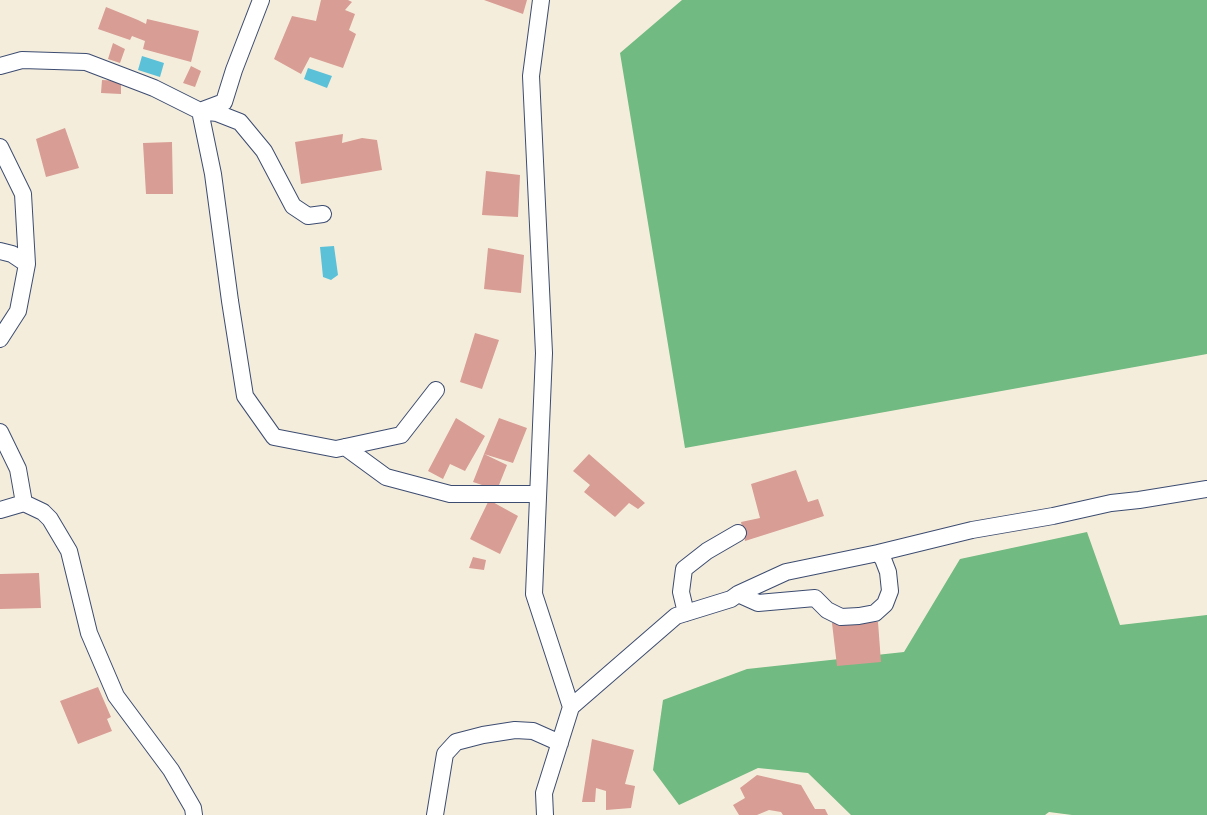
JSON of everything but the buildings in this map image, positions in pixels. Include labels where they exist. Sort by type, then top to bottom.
[{"type":"street","points":[[200,111],[224,102],[234,70],[261,0]]},
{"type":"street","points":[[541,0],[531,76],[544,353],[534,594],[571,707]]},
{"type":"street","points":[[0,66],[22,60],[86,62],[154,88],[200,111],[217,113],[240,122],[264,151],[293,206],[308,216],[324,214]]},
{"type":"street","points":[[200,111],[213,174],[245,396],[274,438],[336,449],[401,435],[436,390]]},
{"type":"street","points":[[0,147],[22,194],[27,264],[18,311],[0,339]]},
{"type":"street","points":[[0,252],[12,254],[27,264]]},
{"type":"street","points":[[0,432],[18,469],[24,503]]},
{"type":"street","points":[[345,447],[386,477],[450,494],[538,494]]},
{"type":"street","points":[[545,815],[544,792],[571,707],[676,616],[731,599],[738,594],[786,572],[878,554],[972,530],[1053,516],[1111,503],[1207,489]]},
{"type":"street","points":[[0,510],[24,503],[43,512],[50,519],[69,551],[89,633],[116,696],[171,770],[193,808],[194,815]]},
{"type":"street","points":[[686,613],[681,592],[684,569],[707,551],[738,533]]},
{"type":"street","points":[[738,594],[758,603],[815,598],[827,610],[841,617],[875,613],[885,604],[890,591],[888,572],[883,559],[878,554]]},
{"type":"street","points":[[435,815],[445,754],[456,742],[483,735],[515,730],[533,731],[560,743]]},
{"type":"green space","points":[[682,0],[1207,0],[1207,354],[685,448],[620,53]]},
{"type":"green space","points":[[1087,532],[1120,625],[1207,615],[1207,815],[1072,815],[1049,812],[1045,815],[851,815],[808,773],[758,768],[679,805],[653,770],[663,700],[747,669],[904,652],[960,559]]},
{"type":"water","points":[[142,56],[164,63],[160,77],[138,70]]},
{"type":"water","points":[[308,68],[332,76],[327,88],[304,79]]},
{"type":"water","points":[[334,246],[338,275],[331,280],[323,277],[320,247]]}]
